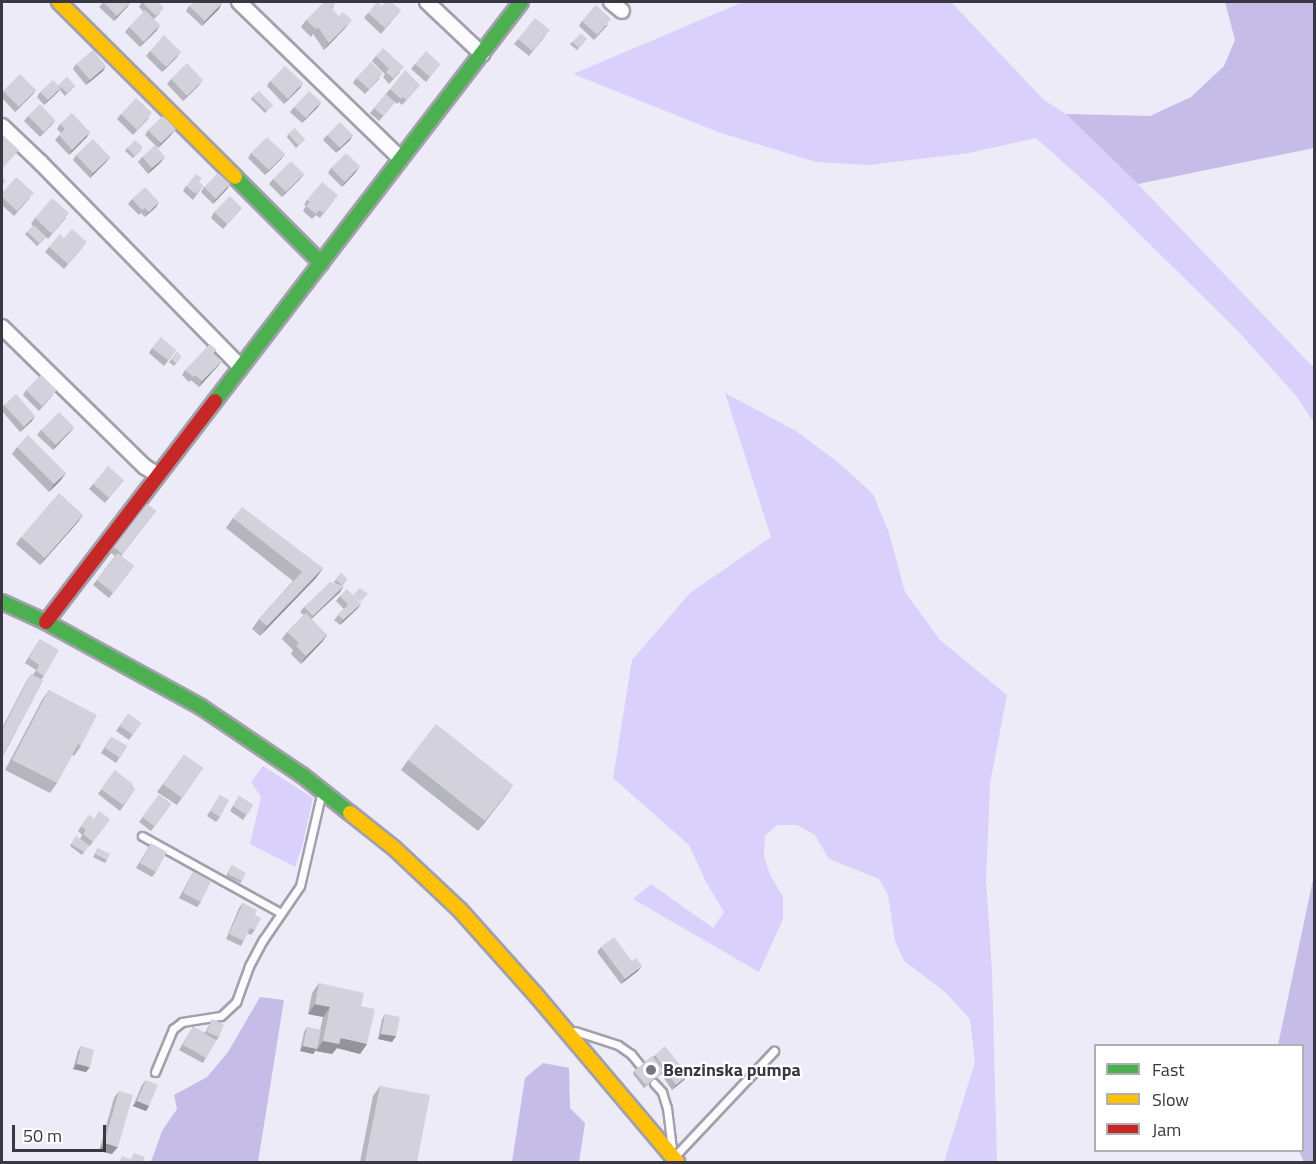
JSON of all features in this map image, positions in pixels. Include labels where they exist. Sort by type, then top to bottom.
[{"type":"street","points":[[58,2],[321,263]]},
{"type":"street","points":[[239,2],[400,158]]},
{"type":"street","points":[[427,2],[482,54]]},
{"type":"street","points":[[46,622],[156,474],[521,2]]},
{"type":"street","points":[[2,126],[240,366]]},
{"type":"street","points":[[2,327],[145,466],[156,474]]},
{"type":"street","points":[[2,602],[46,622],[201,707],[322,790],[394,848],[460,910],[564,1028],[672,1161]]},
{"type":"lane","points":[[155,1072],[173,1029],[182,1022],[221,1016],[236,1002],[249,966],[300,886],[322,790]]},
{"type":"lane","points":[[142,836],[281,913]]},
{"type":"lane","points":[[564,1028],[606,1039],[631,1054],[639,1064]]},
{"type":"lane","points":[[672,1161],[774,1051]]},
{"type":"lane","points":[[654,1083],[662,1092],[667,1108],[672,1161]]},
{"type":"shaded area","points":[[743,2],[951,2],[1044,100],[1066,114],[1138,184],[1314,368],[1314,423],[1297,397],[1238,331],[1103,198],[1036,138],[969,153],[869,165],[816,162],[718,132],[573,74]]},
{"type":"shaded area","points":[[1225,2],[1314,2],[1314,148],[1138,184],[1066,114],[1150,116],[1191,97],[1224,66],[1235,40]]},
{"type":"shaded area","points":[[725,393],[796,431],[839,463],[873,494],[889,533],[905,592],[940,640],[1007,695],[990,784],[986,881],[992,970],[997,1162],[944,1162],[975,1062],[970,1019],[945,992],[904,961],[895,941],[888,895],[879,879],[829,859],[815,835],[797,825],[777,825],[765,836],[764,856],[770,875],[783,897],[783,919],[759,972],[633,899],[651,884],[713,928],[724,912],[706,882],[689,845],[613,778],[632,660],[690,593],[771,537]]},
{"type":"shaded area","points":[[263,766],[313,798],[295,867],[250,844],[261,797],[251,782]]},
{"type":"shaded area","points":[[1314,875],[1314,1162],[1304,1162],[1299,1152],[1304,1152],[1304,1044],[1278,1044]]},
{"type":"shaded area","points":[[260,997],[284,1000],[258,1162],[151,1162],[162,1131],[177,1109],[174,1095],[207,1077],[228,1052]]},
{"type":"shaded area","points":[[543,1063],[569,1068],[570,1108],[585,1123],[579,1162],[512,1162],[525,1078]]},
{"type":"building","points":[[103,2],[131,2],[117,16]]},
{"type":"building","points":[[142,2],[158,2],[164,8],[156,16]]},
{"type":"building","points":[[194,2],[222,3],[205,21],[189,6]]},
{"type":"building","points":[[324,2],[333,2],[335,4],[331,8],[339,16],[343,12],[352,20],[329,43],[318,27],[316,29],[306,20]]},
{"type":"building","points":[[377,2],[382,6],[386,2],[391,2],[401,10],[385,28],[368,13]]},
{"type":"building","points":[[596,5],[611,19],[597,35],[582,21]]},
{"type":"building","points":[[145,10],[160,25],[144,42],[129,27]]},
{"type":"building","points":[[535,18],[550,30],[532,51],[518,39]]},
{"type":"building","points":[[581,33],[587,39],[579,48],[572,42]]},
{"type":"building","points":[[164,35],[181,52],[166,67],[150,51]]},
{"type":"building","points":[[383,48],[404,67],[393,78],[386,72],[389,69],[376,56]]},
{"type":"building","points":[[93,50],[106,66],[90,80],[76,64]]},
{"type":"building","points":[[426,51],[440,64],[430,77],[415,64]]},
{"type":"building","points":[[371,62],[383,73],[369,89],[356,78]]},
{"type":"building","points":[[187,63],[203,80],[187,96],[171,79]]},
{"type":"building","points":[[285,66],[303,83],[288,99],[270,81]]},
{"type":"building","points":[[405,70],[420,85],[406,100],[403,97],[401,99],[390,89]]},
{"type":"building","points":[[20,74],[36,90],[19,107],[3,91]]},
{"type":"building","points":[[67,77],[75,86],[67,93],[59,85]]},
{"type":"building","points":[[53,80],[61,88],[48,100],[40,92]]},
{"type":"building","points":[[259,91],[273,105],[267,111],[252,97]]},
{"type":"building","points":[[309,91],[321,102],[306,118],[294,107]]},
{"type":"building","points":[[386,94],[395,102],[383,116],[374,108]]},
{"type":"building","points":[[136,98],[152,113],[137,130],[121,114]]},
{"type":"building","points":[[40,104],[55,120],[44,132],[28,116]]},
{"type":"building","points":[[72,113],[90,132],[72,150],[59,135],[65,129],[60,124]]},
{"type":"building","points":[[163,116],[176,129],[161,143],[148,130]]},
{"type":"building","points":[[340,122],[353,135],[340,148],[327,135]]},
{"type":"building","points":[[295,128],[305,139],[298,145],[288,134]]},
{"type":"building","points":[[3,135],[19,150],[2,169],[2,137]]},
{"type":"building","points":[[267,137],[285,154],[269,170],[251,153]]},
{"type":"building","points":[[93,139],[110,157],[93,173],[76,155]]},
{"type":"building","points":[[135,140],[143,147],[135,156],[127,148]]},
{"type":"building","points":[[155,145],[165,157],[152,168],[142,157]]},
{"type":"building","points":[[346,153],[360,166],[345,182],[331,168]]},
{"type":"building","points":[[291,161],[304,174],[286,192],[273,179]]},
{"type":"building","points":[[218,173],[230,184],[216,199],[204,187]]},
{"type":"building","points":[[196,174],[202,178],[199,182],[203,186],[196,194],[186,186]]},
{"type":"building","points":[[16,177],[34,193],[17,211],[2,197],[2,193]]},
{"type":"building","points":[[322,182],[338,195],[323,213],[319,210],[316,214],[306,206],[310,202],[307,200]]},
{"type":"building","points":[[145,187],[159,202],[149,212],[145,208],[142,210],[132,199]]},
{"type":"building","points":[[230,196],[242,208],[227,224],[214,212]]},
{"type":"building","points":[[52,198],[69,213],[52,234],[35,218]]},
{"type":"building","points":[[34,225],[46,237],[39,243],[27,232]]},
{"type":"building","points":[[72,229],[87,242],[68,264],[49,247],[60,234],[64,238]]},
{"type":"building","points":[[161,337],[176,350],[168,360],[152,348]]},
{"type":"building","points":[[210,344],[217,350],[213,353],[222,361],[202,381],[185,370]]},
{"type":"building","points":[[177,352],[181,357],[176,363],[171,359]]},
{"type":"building","points":[[41,375],[57,390],[42,406],[26,390]]},
{"type":"building","points":[[16,394],[35,416],[24,427],[4,405]]},
{"type":"building","points":[[59,412],[74,427],[56,445],[41,430]]},
{"type":"building","points":[[28,435],[66,473],[54,484],[17,447]]},
{"type":"building","points":[[108,466],[124,480],[109,498],[93,484]]},
{"type":"building","points":[[59,493],[83,515],[45,558],[21,537]]},
{"type":"building","points":[[147,504],[156,511],[122,554],[114,547]]},
{"type":"building","points":[[242,507],[323,568],[267,626],[259,619],[302,572],[233,518]]},
{"type":"building","points":[[118,553],[134,566],[113,593],[97,580]]},
{"type":"building","points":[[341,573],[347,579],[342,585],[336,580]]},
{"type":"building","points":[[330,582],[344,586],[313,616],[304,607]]},
{"type":"building","points":[[360,588],[368,594],[360,602],[353,595]]},
{"type":"building","points":[[347,589],[361,604],[343,620],[338,614],[348,605],[340,596]]},
{"type":"building","points":[[306,613],[327,635],[306,656],[296,646],[299,643],[287,632]]},
{"type":"building","points":[[40,639],[59,650],[44,676],[36,671],[39,665],[29,658]]},
{"type":"building","points":[[31,674],[43,680],[2,757],[2,730]]},
{"type":"building","points":[[49,690],[97,715],[81,746],[78,744],[57,783],[12,760]]},
{"type":"building","points":[[128,714],[141,723],[133,735],[120,726]]},
{"type":"building","points":[[436,724],[513,785],[485,821],[408,760]]},
{"type":"building","points":[[111,737],[127,746],[120,758],[105,748]]},
{"type":"building","points":[[184,755],[203,768],[182,798],[163,784]]},
{"type":"building","points":[[115,770],[133,784],[131,787],[135,789],[123,805],[101,789]]},
{"type":"building","points":[[159,795],[171,804],[154,826],[142,817]]},
{"type":"building","points":[[220,795],[229,800],[220,817],[210,811]]},
{"type":"building","points":[[239,796],[253,805],[247,815],[233,806]]},
{"type":"building","points":[[99,811],[110,819],[93,842],[83,834],[86,830],[81,826],[89,815],[94,819]]},
{"type":"building","points":[[76,836],[89,845],[84,852],[71,844]]},
{"type":"building","points":[[151,843],[167,852],[156,872],[140,863]]},
{"type":"building","points":[[98,848],[110,854],[107,860],[95,854]]},
{"type":"building","points":[[232,865],[246,873],[242,881],[228,874]]},
{"type":"building","points":[[193,872],[211,881],[201,902],[183,893]]},
{"type":"building","points":[[243,903],[257,910],[255,915],[261,918],[255,930],[250,928],[244,941],[229,934]]},
{"type":"building","points":[[614,937],[632,961],[636,958],[642,966],[625,979],[601,947]]},
{"type":"building","points":[[319,983],[364,993],[361,1006],[375,1009],[367,1044],[341,1038],[339,1044],[323,1041],[330,1007],[315,1004]]},
{"type":"building","points":[[385,1014],[400,1017],[396,1036],[381,1034]]},
{"type":"building","points":[[212,1019],[224,1024],[219,1037],[207,1032]]},
{"type":"building","points":[[193,1027],[216,1040],[206,1058],[183,1045]]},
{"type":"building","points":[[307,1027],[321,1030],[317,1049],[303,1046]]},
{"type":"building","points":[[81,1046],[94,1050],[90,1067],[77,1064]]},
{"type":"building","points":[[665,1046],[688,1075],[676,1085],[655,1055]]},
{"type":"building","points":[[652,1056],[664,1071],[646,1085],[634,1071]]},
{"type":"building","points":[[146,1080],[158,1085],[149,1106],[137,1101]]},
{"type":"building","points":[[380,1086],[430,1095],[417,1162],[365,1162]]},
{"type":"building","points":[[119,1091],[133,1095],[118,1147],[104,1143]]},
{"type":"building","points":[[134,1153],[145,1157],[143,1162],[119,1162],[122,1156],[131,1159]]},
{"type":"traffic: fast","points":[[215,401],[521,2]]},
{"type":"traffic: fast","points":[[235,177],[321,263]]},
{"type":"traffic: fast","points":[[2,602],[46,622],[201,707],[302,775],[350,813]]},
{"type":"traffic: slow","points":[[59,2],[235,177]]},
{"type":"traffic: slow","points":[[350,813],[394,848],[460,910],[536,995],[677,1162]]},
{"type":"traffic: jam","points":[[46,622],[215,401]]},
{"type":"place","name":"Benzinska pumpa","points":[[651,1070]]}]
